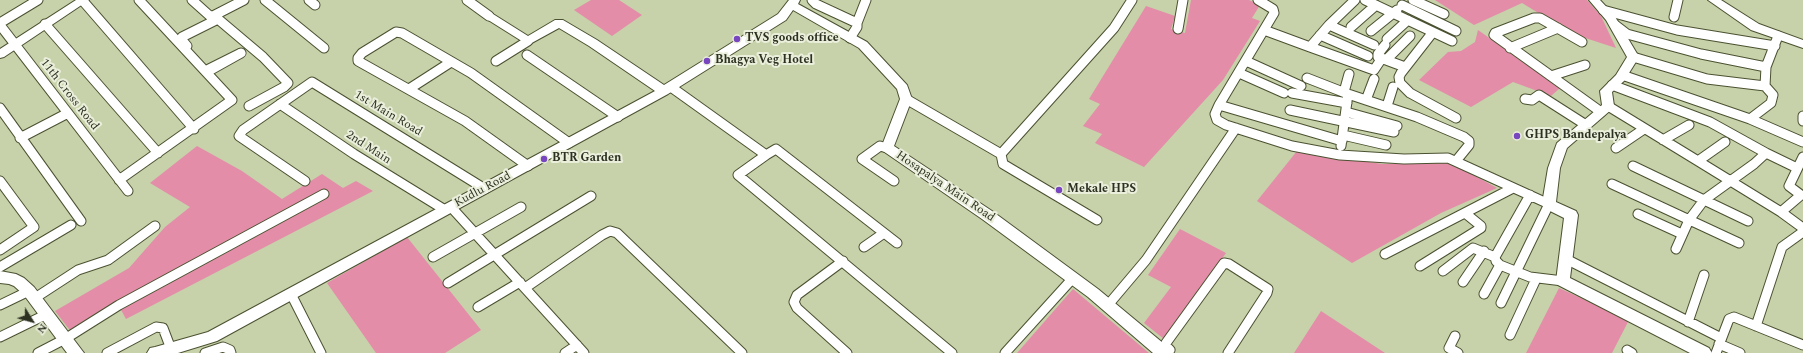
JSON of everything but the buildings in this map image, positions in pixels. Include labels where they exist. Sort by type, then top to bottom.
[{"type":"street","points":[[0,24],[37,0]]},
{"type":"street","points":[[0,54],[83,0],[194,129]]},
{"type":"street","points":[[139,0],[209,69]]},
{"type":"street","points":[[192,0],[211,17],[244,0]]},
{"type":"street","points":[[265,0],[324,48]]},
{"type":"street","points":[[467,0],[528,41]]},
{"type":"street","points":[[812,0],[816,4],[857,23]]},
{"type":"street","points":[[850,38],[857,27],[857,23],[866,0]]},
{"type":"street","points":[[1001,154],[1114,28],[1132,0]]},
{"type":"street","points":[[1178,29],[1183,0]]},
{"type":"street","points":[[1258,0],[1273,9],[1274,13],[1219,105],[1215,114],[1217,120],[1236,128],[1292,146],[1340,155],[1404,160],[1440,157],[1456,161],[1549,204],[1571,215],[1563,281]]},
{"type":"street","points":[[1310,47],[1329,25],[1355,0]]},
{"type":"street","points":[[1365,0],[1452,41]]},
{"type":"street","points":[[1352,27],[1387,0]]},
{"type":"street","points":[[1413,0],[1444,14]]},
{"type":"street","points":[[1594,0],[1614,24],[1633,57],[1707,79],[1765,86],[1773,95],[1771,103],[1750,119]]},
{"type":"street","points":[[1674,18],[1678,0]]},
{"type":"street","points":[[1713,0],[1776,41]]},
{"type":"street","points":[[1371,31],[1395,13],[1404,2],[1456,31]]},
{"type":"street","points":[[793,3],[863,45],[902,87],[906,99],[1001,154],[1003,164],[1097,220]]},
{"type":"street","name":"Kudlu Road","points":[[155,353],[212,337],[618,117],[668,89],[782,17],[793,3]]},
{"type":"street","points":[[1603,10],[1676,30],[1803,44]]},
{"type":"street","points":[[1582,42],[1540,18],[1534,18],[1494,35],[1497,39],[1551,76],[1605,109],[1644,129],[1698,161],[1803,228]]},
{"type":"street","points":[[119,180],[194,129],[232,100],[209,69],[181,39],[182,37],[218,19],[288,83],[284,87],[249,106]]},
{"type":"street","points":[[1405,67],[1378,56],[1386,42],[1408,20]]},
{"type":"street","points":[[496,61],[559,23],[668,89],[766,155]]},
{"type":"street","name":"11th Cross Road","points":[[0,24],[128,191]]},
{"type":"street","points":[[45,24],[158,153]]},
{"type":"street","points":[[1614,24],[1627,34],[1686,50],[1766,67]]},
{"type":"street","points":[[1329,25],[1374,45]]},
{"type":"street","points":[[1510,48],[1558,28]]},
{"type":"street","points":[[1264,30],[1374,70],[1410,36]]},
{"type":"street","points":[[528,166],[465,122],[358,61],[358,58],[362,53],[399,32],[499,91],[569,143]]},
{"type":"street","points":[[1433,32],[1405,67],[1399,77],[1400,83],[1410,93],[1459,115],[1447,129]]},
{"type":"street","points":[[1320,35],[1368,56]]},
{"type":"street","points":[[1765,86],[1766,67],[1776,41]]},
{"type":"street","points":[[209,69],[250,47]]},
{"type":"street","points":[[527,55],[618,117]]},
{"type":"street","points":[[1501,303],[1518,272],[1549,204],[1554,168],[1561,146],[1605,109],[1606,91],[1622,75],[1633,57]]},
{"type":"street","points":[[1246,61],[1302,86]]},
{"type":"street","points":[[409,89],[452,62]]},
{"type":"street","points":[[1551,76],[1585,65]]},
{"type":"street","points":[[1239,73],[1288,93],[1347,108],[1396,129],[1290,110]]},
{"type":"street","points":[[1340,155],[1347,108],[1346,93],[1348,74]]},
{"type":"street","points":[[1622,75],[1750,119],[1803,142]]},
{"type":"street","points":[[1307,78],[1346,93],[1387,106],[1464,137],[1469,142],[1469,145],[1456,161]]},
{"type":"street","points":[[1366,100],[1374,79]]},
{"type":"street","name":"1st Main Road","points":[[280,104],[312,82],[485,189]]},
{"type":"street","points":[[1612,85],[1710,122],[1766,153],[1797,168]]},
{"type":"street","points":[[1387,106],[1393,87]]},
{"type":"street","points":[[1525,99],[1532,100],[1539,95],[1586,125]]},
{"type":"street","name":"Hosapalya Main Road","points":[[906,99],[887,148],[987,215],[1073,278],[1164,353]]},
{"type":"street","points":[[280,104],[243,130],[239,136],[305,181]]},
{"type":"street","name":"2nd Main","points":[[280,104],[354,154],[448,209],[475,233],[580,349]]},
{"type":"street","points":[[1219,105],[1342,138],[1386,145]]},
{"type":"street","points":[[0,108],[20,138],[81,220]]},
{"type":"street","points":[[20,138],[68,113]]},
{"type":"street","points":[[1803,116],[1803,121]]},
{"type":"street","points":[[1663,140],[1689,125]]},
{"type":"street","points":[[1108,306],[1146,260],[1236,128]]},
{"type":"street","points":[[1616,148],[1644,129]]},
{"type":"street","points":[[1698,161],[1725,142]]},
{"type":"street","points":[[887,148],[880,146],[862,159],[894,181]]},
{"type":"street","points":[[897,243],[776,148],[738,175],[952,353]]},
{"type":"street","points":[[1676,249],[1689,220],[1704,200],[1730,182],[1766,153]]},
{"type":"street","points":[[1780,212],[1802,195],[1789,186],[1803,158]]},
{"type":"street","points":[[1633,166],[1748,220]]},
{"type":"street","points":[[0,181],[34,227],[0,250]]},
{"type":"street","points":[[1612,184],[1739,243]]},
{"type":"street","points":[[1385,254],[1513,188]]},
{"type":"street","points":[[38,353],[65,339],[119,305],[324,194]]},
{"type":"street","points":[[448,283],[591,196]]},
{"type":"street","points":[[1484,294],[1498,261],[1530,196]]},
{"type":"street","points":[[433,257],[521,207]]},
{"type":"street","points":[[1420,266],[1481,228],[1481,226],[1465,213]]},
{"type":"street","points":[[1638,214],[1682,234]]},
{"type":"street","points":[[71,225],[2,273],[19,282],[32,294],[76,353]]},
{"type":"street","points":[[0,305],[32,294],[78,270],[108,260],[156,226]]},
{"type":"street","points":[[478,307],[522,285],[610,231],[617,234],[742,353]]},
{"type":"street","points":[[1756,326],[1782,247],[1803,232]]},
{"type":"street","points":[[864,247],[884,233]]},
{"type":"street","points":[[1443,271],[1473,248],[1484,251],[1518,272],[1536,279],[1563,281],[1704,353]]},
{"type":"street","points":[[1462,282],[1484,251]]},
{"type":"street","points":[[1566,259],[1688,322],[1719,345],[1740,353]]},
{"type":"street","points":[[843,261],[797,295],[794,302],[797,308],[847,353]]},
{"type":"street","points":[[1168,353],[1170,350],[1166,346],[1166,343],[1221,265],[1224,263],[1229,264],[1268,290],[1228,353]]},
{"type":"street","points":[[1688,322],[1704,276]]},
{"type":"street","points":[[1005,353],[1073,278]]},
{"type":"street","points":[[1510,335],[1536,279]]},
{"type":"street","points":[[291,294],[320,353]]},
{"type":"street","points":[[0,337],[47,314]]},
{"type":"street","points":[[1719,345],[1729,319],[1734,317],[1803,346]]},
{"type":"street","points":[[106,353],[156,327],[163,328],[171,349]]},
{"type":"street","points":[[1455,336],[1449,348],[1458,353]]},
{"type":"street","points":[[205,353],[223,347],[230,350],[231,353]]},
{"type":"street","points":[[565,353],[580,349]]},
{"type":"shaded area","points":[[591,0],[619,0],[642,15],[612,36],[574,10]]},
{"type":"shaded area","points":[[1191,0],[1249,0],[1260,5],[1252,18],[1260,21],[1223,80],[1144,167],[1095,143],[1102,134],[1083,126],[1100,104],[1089,99],[1146,6],[1175,16],[1171,29],[1185,33]]},
{"type":"shaded area","points":[[1435,0],[1587,0],[1601,16],[1616,48],[1573,34],[1522,3],[1474,25]]},
{"type":"shaded area","points":[[1478,30],[1560,88],[1551,96],[1513,82],[1471,107],[1419,80],[1448,52],[1461,51],[1475,42]]},
{"type":"shaded area","points":[[197,146],[242,171],[282,199],[322,174],[343,188],[356,181],[373,191],[126,319],[120,308],[72,333],[55,311],[129,268],[165,227],[190,207],[150,183]]},
{"type":"shaded area","points":[[1297,151],[1382,164],[1452,163],[1497,188],[1441,213],[1352,263],[1257,201]]},
{"type":"shaded area","points":[[1180,229],[1226,253],[1164,339],[1144,323],[1171,287],[1148,275]]},
{"type":"shaded area","points":[[407,237],[481,330],[445,353],[376,353],[327,283]]},
{"type":"shaded area","points":[[1559,288],[1629,320],[1612,353],[1526,353]]},
{"type":"shaded area","points":[[1073,289],[1149,353],[1017,353]]},
{"type":"shaded area","points":[[1321,311],[1385,353],[1294,353]]},
{"type":"place","name":"TVS goods office","points":[[737,39]]},
{"type":"place","name":"Bhagya Veg Hotel","points":[[707,61]]},
{"type":"place","name":"GHPS Bandepalya","points":[[1517,136]]},
{"type":"place","name":"BTR Garden","points":[[544,159]]},
{"type":"place","name":"Mekale HPS","points":[[1059,190]]}]
